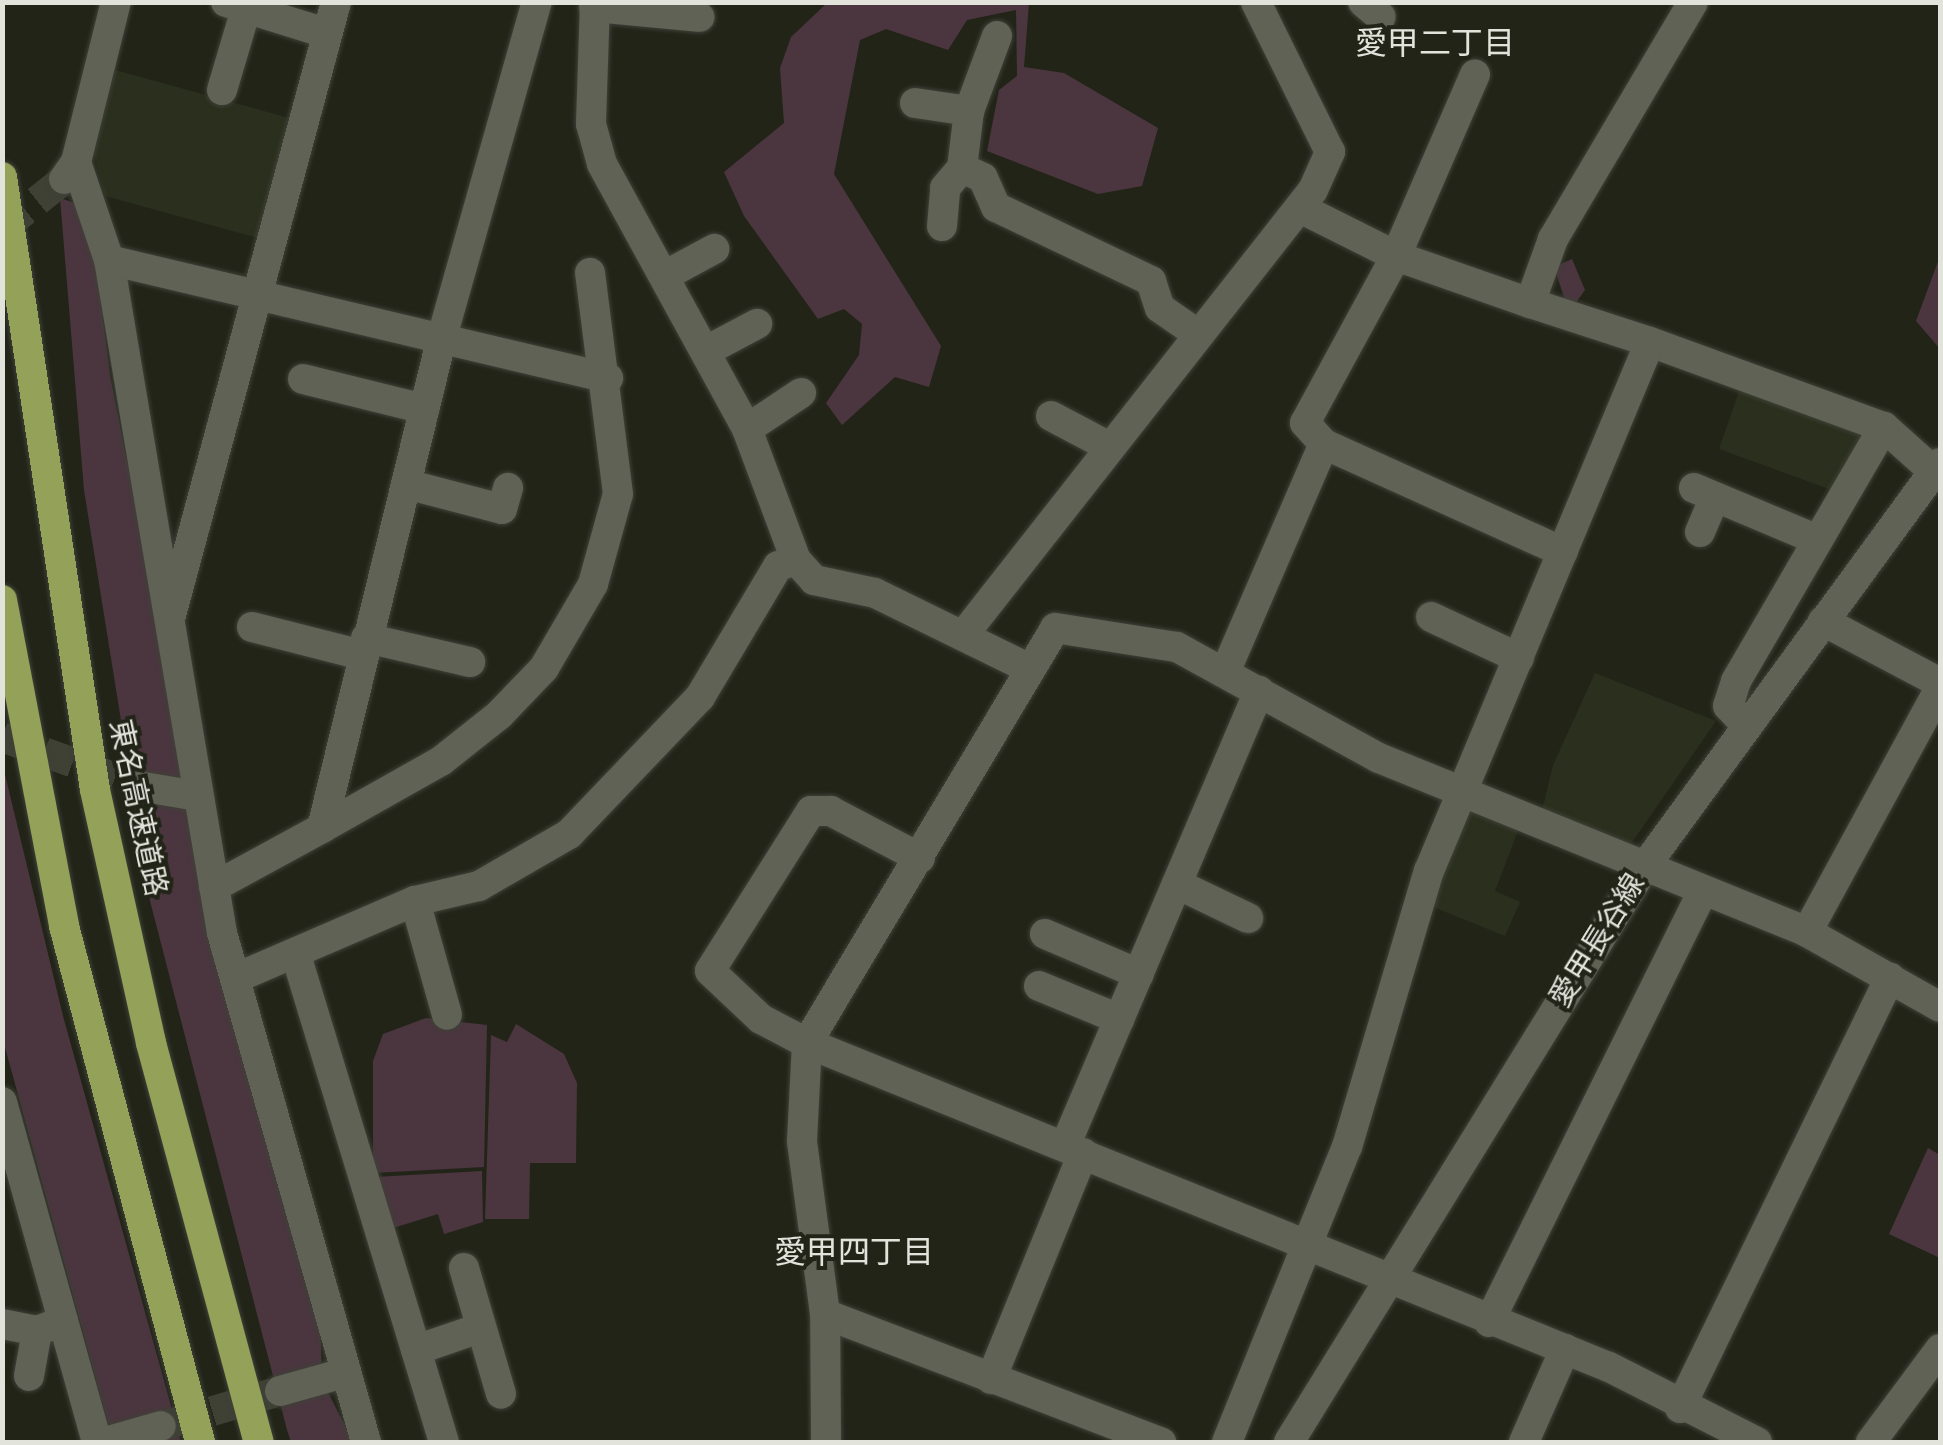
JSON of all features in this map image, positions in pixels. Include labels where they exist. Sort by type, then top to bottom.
[{"type":"highway","name":"東名高速道路","points":[[2,177],[95,790],[151,1042],[259,1442]]},
{"type":"highway","points":[[2,600],[64,926],[200,1442]]},
{"type":"street","points":[[116,2],[69,172],[109,260],[214,887],[366,1442]]},
{"type":"street","points":[[168,628],[251,291],[336,2]]},
{"type":"street","points":[[322,828],[442,337],[537,2]]},
{"type":"street","points":[[965,634],[1106,446],[1302,208],[1330,152],[1256,2]]},
{"type":"street","points":[[1530,303],[1553,239],[1693,2]]},
{"type":"street","points":[[700,16],[595,5],[592,124],[602,164],[747,428],[796,560],[814,580],[874,593],[1028,668]]},
{"type":"street","points":[[222,90],[236,6],[326,33]]},
{"type":"street","points":[[942,226],[944,188],[962,168],[969,111],[996,36]]},
{"type":"street","points":[[1475,74],[1461,130],[1306,424],[1324,444],[1563,552]]},
{"type":"street","points":[[915,103],[969,111]]},
{"type":"street","points":[[962,168],[983,178],[996,207],[1151,280],[1160,308],[1200,335]]},
{"type":"street","points":[[1302,208],[1396,256],[1884,427],[1938,471]]},
{"type":"street","points":[[666,275],[714,249]]},
{"type":"street","points":[[109,260],[608,378]]},
{"type":"street","points":[[214,887],[456,749],[533,680],[570,631],[618,494],[608,378],[590,272]]},
{"type":"street","points":[[706,351],[756,324]]},
{"type":"street","points":[[1227,1442],[1347,1147],[1429,871],[1650,342]]},
{"type":"street","points":[[302,379],[424,409]]},
{"type":"street","points":[[747,428],[800,393]]},
{"type":"street","points":[[1051,416],[1106,446]]},
{"type":"street","points":[[1746,726],[1728,706],[1736,682],[1884,427]]},
{"type":"street","points":[[1226,670],[1324,444]]},
{"type":"street","name":"愛甲長谷線","points":[[1289,1442],[1643,869],[1822,621],[1938,471]]},
{"type":"street","points":[[406,484],[503,508]]},
{"type":"street","points":[[1700,532],[1705,492],[1818,540]]},
{"type":"street","points":[[236,978],[416,901],[480,886],[569,834],[700,697],[778,566],[796,560]]},
{"type":"street","points":[[1431,617],[1519,658]]},
{"type":"street","points":[[1807,932],[1940,685],[1822,621]]},
{"type":"street","points":[[252,626],[470,662]]},
{"type":"street","points":[[826,1442],[826,1314],[802,1141],[807,1042],[920,858],[1028,668],[1056,628],[1176,647],[1463,795],[1807,932],[1940,1007]]},
{"type":"street","points":[[991,1379],[1119,1019],[1258,691]]},
{"type":"street","points":[[138,786],[196,796]]},
{"type":"street","points":[[920,858],[831,811],[811,811],[710,970],[761,1019],[807,1042],[1074,1149],[1387,1284],[1565,1348],[1680,1408],[1757,1442]]},
{"type":"street","points":[[1177,884],[1248,918]]},
{"type":"street","points":[[1490,1322],[1702,893]]},
{"type":"street","points":[[416,901],[447,1015]]},
{"type":"street","points":[[1058,943],[1138,974]]},
{"type":"street","points":[[296,955],[444,1442]]},
{"type":"street","points":[[1680,1408],[1890,976]]},
{"type":"street","points":[[1047,992],[1119,1019]]},
{"type":"street","points":[[2,1102],[50,1326],[101,1442],[161,1426]]},
{"type":"street","points":[[464,1268],[501,1394]]},
{"type":"street","points":[[826,1314],[1161,1442]]},
{"type":"street","points":[[2,1324],[50,1326]]},
{"type":"street","points":[[28,1376],[50,1326]]},
{"type":"street","points":[[416,1350],[480,1328]]},
{"type":"street","points":[[1524,1442],[1565,1348]]},
{"type":"street","points":[[1872,1442],[1940,1349]]},
{"type":"street","points":[[280,1391],[344,1373]]},
{"type":"shaded area","points":[[827,3],[1029,3],[1024,67],[1064,73],[1158,128],[1142,186],[1098,194],[987,151],[999,90],[1017,76],[1016,10],[967,20],[948,50],[886,29],[860,40],[834,174],[941,346],[929,387],[895,377],[842,425],[826,403],[859,355],[862,324],[844,309],[818,319],[744,216],[724,172],[784,123],[780,68],[791,37]]},
{"type":"shaded area","points":[[115,70],[293,119],[258,238],[105,196],[94,154]]},
{"type":"shaded area","points":[[60,198],[89,208],[110,375],[185,757],[320,1314],[322,1380],[353,1442],[291,1442],[150,901],[84,490]]},
{"type":"shaded area","points":[[1940,256],[1940,349],[1916,321]]},
{"type":"shaded area","points":[[1572,259],[1585,290],[1575,304],[1565,300],[1554,267]]},
{"type":"shaded area","points":[[1740,388],[1865,431],[1840,493],[1719,449]]},
{"type":"shaded area","points":[[1595,673],[1716,721],[1624,854],[1539,823],[1553,765]]},
{"type":"shaded area","points":[[3,766],[63,1016],[181,1442],[125,1442],[110,1431],[3,1040]]},
{"type":"shaded area","points":[[1471,811],[1518,831],[1495,891],[1520,902],[1505,936],[1428,905]]},
{"type":"shaded area","points":[[426,1018],[487,1025],[484,1167],[373,1173],[373,1061],[383,1034]]},
{"type":"shaded area","points":[[516,1024],[564,1054],[577,1083],[576,1163],[530,1163],[529,1219],[485,1219],[491,1035],[507,1042]]},
{"type":"shaded area","points":[[1928,1148],[1940,1155],[1940,1258],[1889,1234]]},
{"type":"shaded area","points":[[482,1171],[483,1222],[444,1234],[438,1214],[390,1229],[375,1177]]},
{"type":"tunnel","points":[[2,229],[62,181]]},
{"type":"tunnel","points":[[2,737],[138,786]]},
{"type":"tunnel","points":[[169,1424],[273,1393]]},
{"type":"district","name":"愛甲二丁目","points":[[1435,44]]},
{"type":"district","name":"愛甲四丁目","points":[[854,1253]]}]
